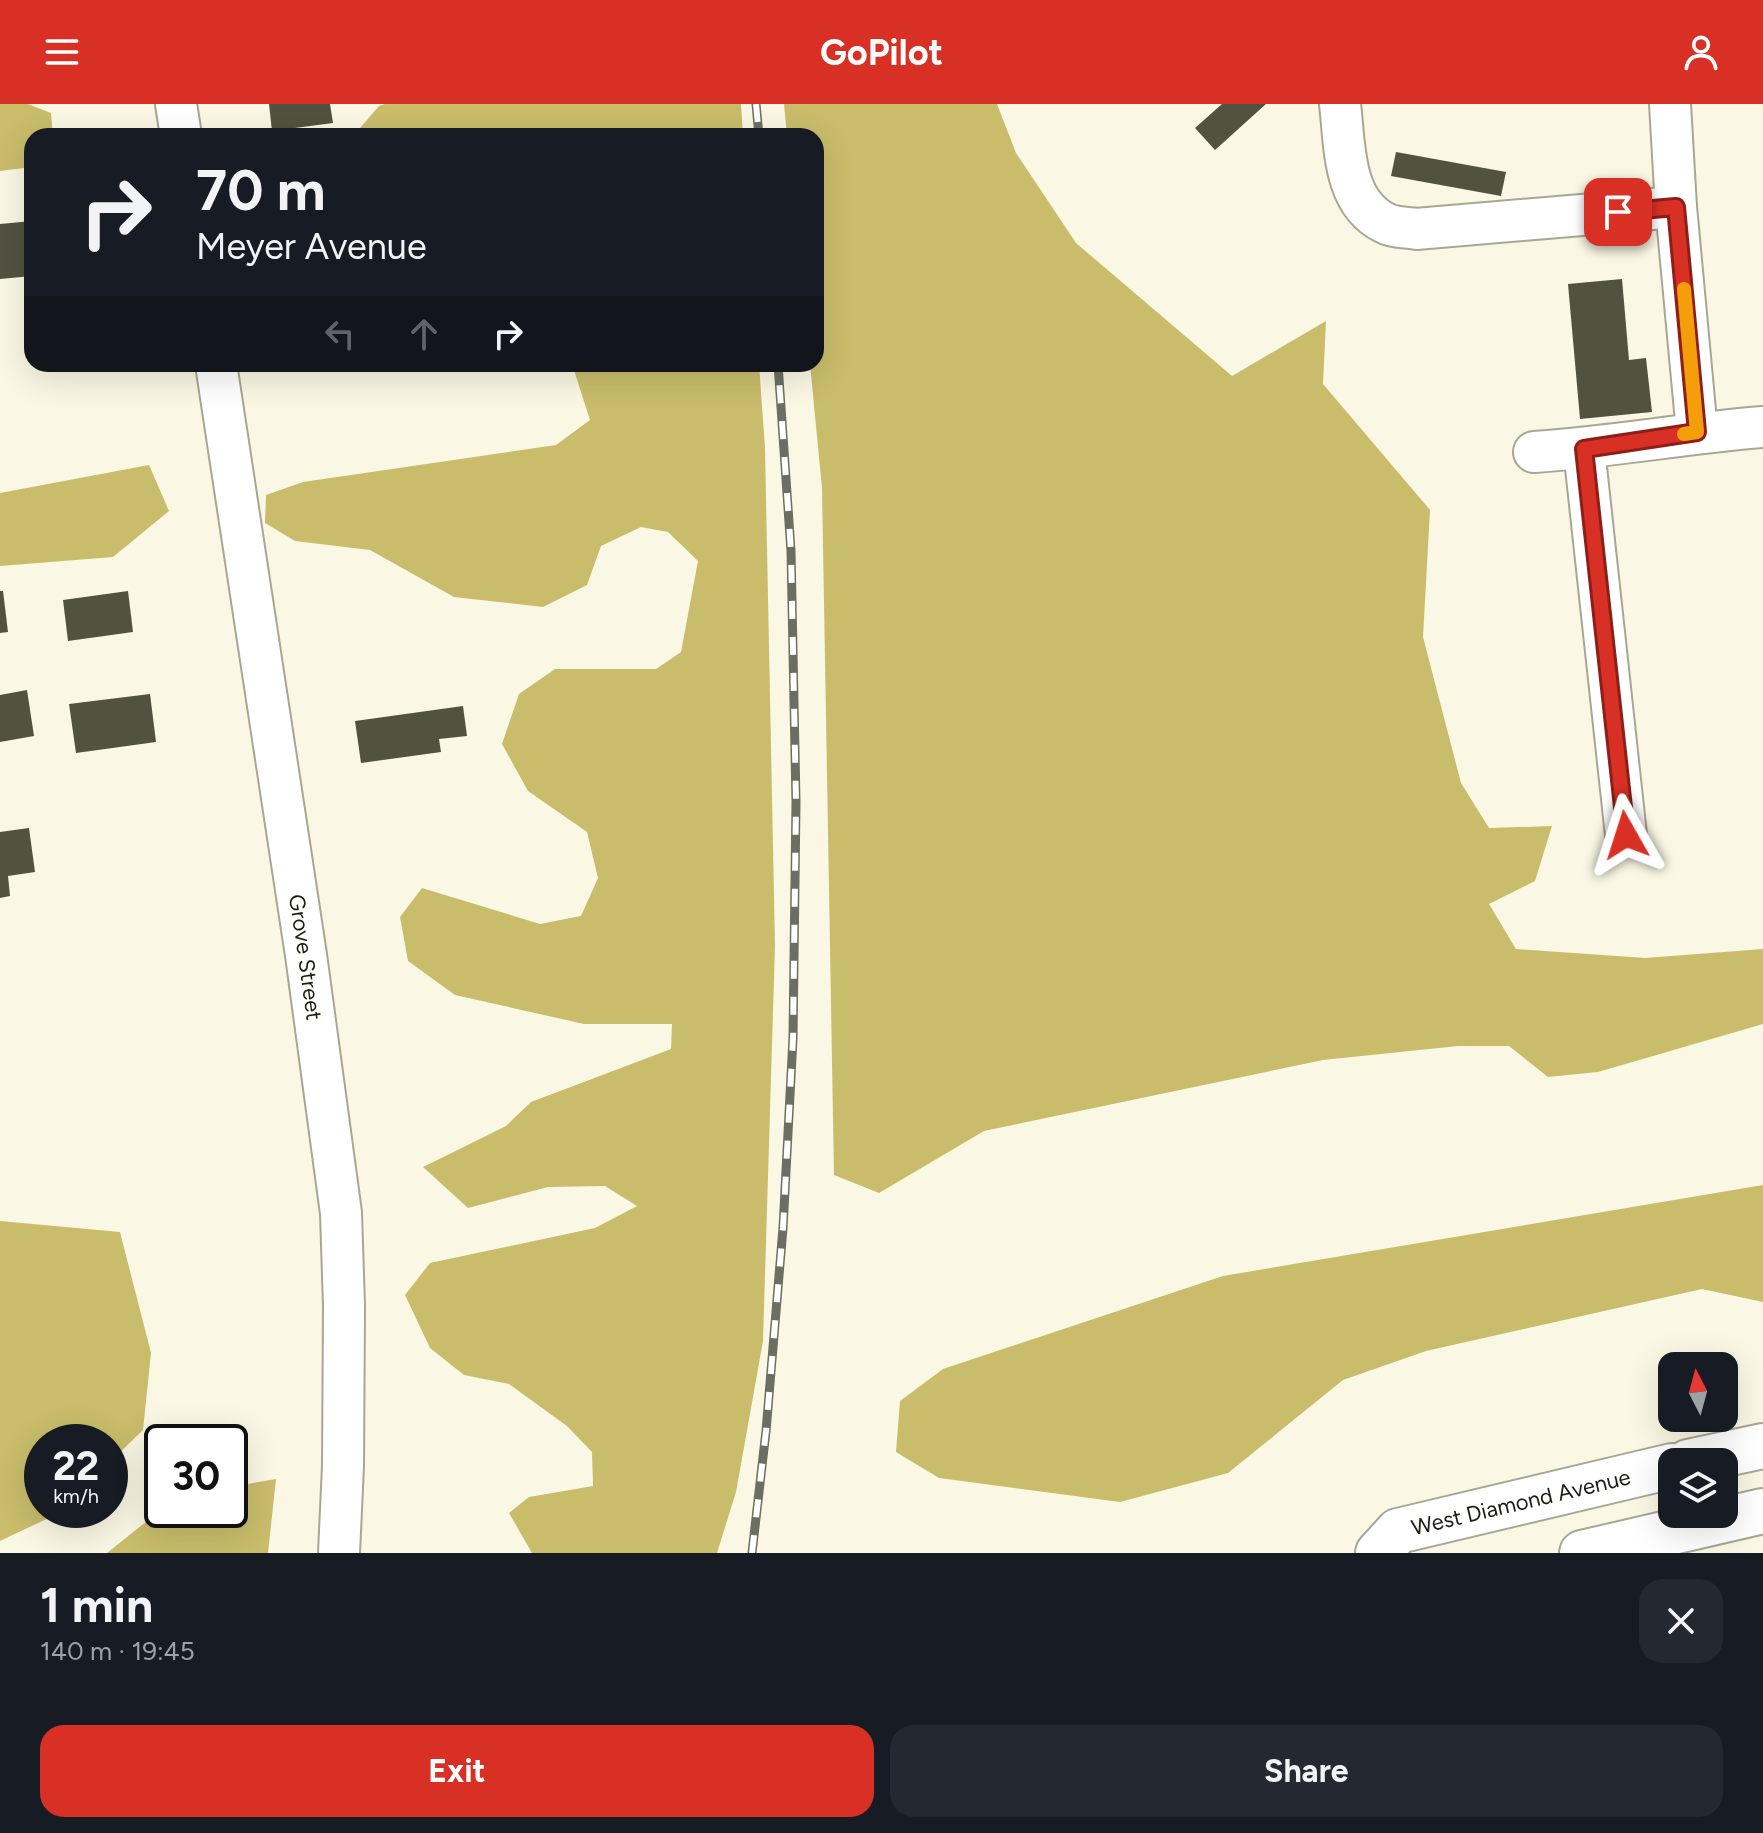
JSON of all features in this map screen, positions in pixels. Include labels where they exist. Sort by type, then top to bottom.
[{"type":"main road","points":[[1738,1451],[1763,1446]]},
{"type":"main road","name":"West Diamond Avenue","points":[[1378,1553],[1398,1531],[1658,1469]]},
{"type":"main road","points":[[1582,1553],[1763,1511]]},
{"type":"street","points":[[176,104],[180,128]]},
{"type":"street","points":[[1340,104],[1350,182],[1366,210],[1388,225],[1416,229],[1676,207]]},
{"type":"street","points":[[1670,104],[1676,207],[1697,432]]},
{"type":"street","name":"Grove Street","points":[[217,372],[306,955],[341,1213],[344,1306],[339,1553]]},
{"type":"street","points":[[1534,452],[1584,449],[1697,432],[1763,427]]},
{"type":"street","points":[[1584,449],[1626,835]]},
{"type":"shaded area","points":[[0,104],[28,104],[51,113],[52,128],[24,128],[24,168],[0,171]]},
{"type":"shaded area","points":[[741,104],[742,128],[360,128],[379,106]]},
{"type":"shaded area","points":[[784,104],[997,104],[1016,153],[1076,243],[1232,376],[1326,321],[1323,384],[1430,510],[1423,637],[1461,783],[1489,828],[1552,826],[1535,881],[1489,904],[1516,949],[1645,958],[1763,949],[1763,1024],[1598,1072],[1548,1077],[1509,1046],[1458,1046],[1323,1060],[984,1131],[879,1193],[834,1175],[822,488],[811,372],[824,372],[824,128],[786,128]]},
{"type":"shaded area","points":[[575,372],[760,372],[765,448],[775,946],[763,1341],[736,1492],[717,1553],[532,1553],[509,1513],[529,1497],[593,1486],[592,1452],[567,1426],[509,1384],[464,1375],[430,1348],[405,1295],[430,1263],[595,1228],[637,1206],[605,1186],[548,1187],[468,1208],[423,1167],[506,1126],[531,1102],[671,1049],[672,1024],[584,1024],[455,995],[408,961],[400,917],[422,888],[540,924],[581,916],[598,878],[587,832],[528,791],[502,744],[519,694],[555,669],[656,669],[681,652],[698,561],[668,532],[641,527],[601,546],[587,585],[543,607],[454,597],[370,550],[295,541],[265,523],[266,495],[303,482],[556,445],[590,420]]},
{"type":"shaded area","points":[[149,465],[169,511],[113,557],[0,566],[0,493]]},
{"type":"shaded area","points":[[1763,1185],[1763,1302],[1702,1289],[1426,1351],[1343,1380],[1228,1473],[1120,1502],[939,1478],[896,1452],[900,1401],[943,1369],[1223,1276]]},
{"type":"shaded area","points":[[0,1221],[120,1232],[151,1353],[143,1430],[128,1445],[128,1424],[24,1424],[24,1528],[28,1528],[0,1541]]},
{"type":"shaded area","points":[[276,1479],[268,1553],[107,1553],[144,1523],[144,1528],[248,1528],[248,1484]]},
{"type":"building","points":[[269,104],[330,104],[333,123],[272,128]]},
{"type":"building","points":[[1222,104],[1266,104],[1215,150],[1195,128]]},
{"type":"building","points":[[1396,152],[1506,172],[1501,196],[1391,176]]},
{"type":"building","points":[[24,222],[24,277],[0,279],[0,224]]},
{"type":"building","points":[[1622,279],[1629,360],[1646,358],[1652,412],[1580,419],[1568,284]]},
{"type":"building","points":[[0,591],[3,591],[8,632],[0,633]]},
{"type":"building","points":[[128,591],[133,632],[68,641],[63,600]]},
{"type":"building","points":[[27,690],[34,736],[0,742],[0,695]]},
{"type":"building","points":[[150,694],[156,742],[76,753],[69,704]]},
{"type":"building","points":[[463,706],[467,736],[439,739],[441,752],[361,763],[355,721]]},
{"type":"building","points":[[29,828],[35,872],[8,876],[10,896],[0,898],[0,832]]},
{"type":"railway","points":[[756,104],[758,128]]},
{"type":"railway","points":[[752,1553],[783,1228],[793,1038],[796,802],[791,551],[779,372]]},
{"type":"slow traffic","points":[[1684,289],[1697,432],[1684,434]]},
{"type":"route","points":[[1618,212],[1676,207],[1697,432],[1584,449],[1626,835]]}]
